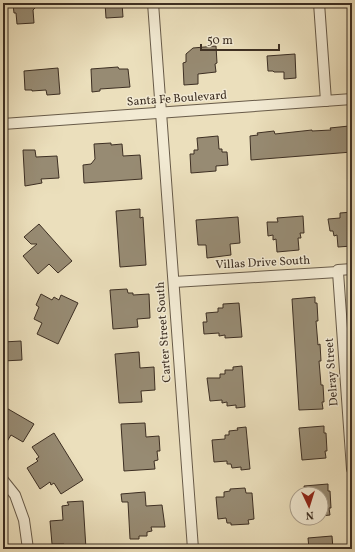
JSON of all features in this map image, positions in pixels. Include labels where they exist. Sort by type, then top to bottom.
[{"type":"street","name":"Carter Street South","points":[[153,3],[193,549]]},
{"type":"street","points":[[319,3],[326,101]]},
{"type":"street","name":"Santa Fe Boulevard","points":[[3,124],[352,99]]},
{"type":"street","name":"Villas Drive South","points":[[174,282],[338,272],[338,270],[352,269]]},
{"type":"street","name":"Delray Street","points":[[338,272],[352,469]]},
{"type":"street","points":[[3,480],[15,495],[24,520],[28,549]]},
{"type":"building","points":[[14,3],[40,3],[33,10],[34,23],[17,24],[16,13],[14,13]]},
{"type":"building","points":[[105,3],[122,3],[123,17],[106,18]]},
{"type":"building","points":[[216,46],[216,72],[198,74],[198,84],[184,85],[183,63],[186,62],[186,54],[193,48]]},
{"type":"building","points":[[295,54],[296,78],[284,79],[284,72],[268,71],[267,56]]},
{"type":"building","points":[[118,67],[119,69],[128,69],[130,87],[100,89],[100,91],[92,92],[91,69]]},
{"type":"building","points":[[58,68],[60,94],[47,95],[46,90],[25,90],[24,71]]},
{"type":"building","points":[[349,126],[349,129],[352,129],[352,152],[251,160],[250,136],[258,135],[257,133],[274,131],[275,134],[312,130],[331,130],[330,128]]},
{"type":"building","points":[[218,136],[219,149],[222,149],[222,152],[227,152],[228,165],[216,166],[216,171],[191,173],[190,154],[194,154],[194,150],[198,150],[197,138]]},
{"type":"building","points":[[111,143],[111,145],[122,144],[123,156],[140,155],[142,179],[84,183],[83,165],[91,164],[95,159],[94,144]]},
{"type":"building","points":[[23,150],[35,150],[36,157],[57,156],[59,178],[41,179],[42,183],[25,186]]},
{"type":"building","points":[[140,209],[140,218],[143,217],[146,265],[120,267],[116,211]]},
{"type":"building","points":[[352,212],[352,246],[338,247],[337,235],[334,236],[333,231],[330,231],[328,219],[340,218],[340,213]]},
{"type":"building","points":[[303,216],[304,233],[300,233],[301,238],[298,238],[299,250],[277,252],[276,239],[273,240],[273,235],[268,236],[267,222],[278,222],[277,218]]},
{"type":"building","points":[[238,217],[240,243],[230,244],[231,255],[207,258],[206,245],[198,245],[196,220]]},
{"type":"building","points":[[39,224],[72,261],[58,273],[49,264],[38,274],[23,256],[37,244],[31,244],[24,237]]},
{"type":"building","points":[[127,289],[128,293],[133,293],[133,295],[149,294],[150,318],[137,319],[138,327],[113,329],[110,290]]},
{"type":"building","points":[[41,294],[52,300],[54,297],[59,300],[61,295],[78,303],[58,344],[37,334],[42,323],[34,319],[39,307],[36,305]]},
{"type":"building","points":[[315,297],[315,303],[317,303],[318,321],[316,321],[318,345],[320,344],[321,361],[319,361],[321,385],[323,385],[324,402],[322,402],[323,409],[299,410],[292,299]]},
{"type":"building","points":[[239,303],[242,337],[225,338],[225,335],[219,336],[219,333],[204,334],[203,322],[207,322],[206,313],[218,312],[218,308],[223,308],[223,304]]},
{"type":"building","points":[[21,341],[22,360],[3,361],[3,342]]},
{"type":"building","points":[[139,352],[140,368],[154,367],[155,390],[141,391],[142,402],[119,403],[115,354]]},
{"type":"building","points":[[242,366],[245,407],[236,408],[236,405],[227,406],[227,402],[222,403],[222,400],[210,401],[207,378],[220,378],[220,374],[225,374],[225,370],[233,370],[233,367]]},
{"type":"building","points":[[3,406],[34,424],[23,442],[11,435],[3,448]]},
{"type":"building","points":[[145,423],[146,437],[159,436],[160,451],[157,451],[158,460],[154,461],[155,469],[124,471],[121,424]]},
{"type":"building","points":[[324,426],[324,433],[326,433],[326,458],[302,460],[299,428]]},
{"type":"building","points":[[246,427],[250,469],[241,470],[241,467],[232,468],[231,464],[227,464],[227,461],[214,462],[212,440],[225,439],[225,435],[229,435],[229,431]]},
{"type":"building","points":[[54,433],[83,480],[61,494],[54,483],[51,485],[50,482],[40,489],[27,468],[38,461],[36,459],[39,457],[32,447]]},
{"type":"building","points":[[328,484],[328,486],[304,486]]},
{"type":"building","points":[[245,488],[246,493],[252,493],[254,519],[248,520],[249,524],[231,525],[231,523],[227,523],[226,518],[218,519],[216,497],[224,497],[224,492],[230,491],[230,489]]},
{"type":"building","points":[[329,491],[330,491],[331,508],[329,508]]},
{"type":"building","points":[[145,492],[146,506],[162,505],[165,527],[151,527],[152,531],[147,532],[147,536],[139,536],[139,539],[130,539],[128,502],[122,502],[121,494]]},
{"type":"building","points":[[83,501],[86,549],[64,549],[64,544],[52,544],[50,521],[63,520],[62,506],[69,505],[67,502]]},
{"type":"building","points":[[332,536],[333,549],[309,549],[308,538]]}]
